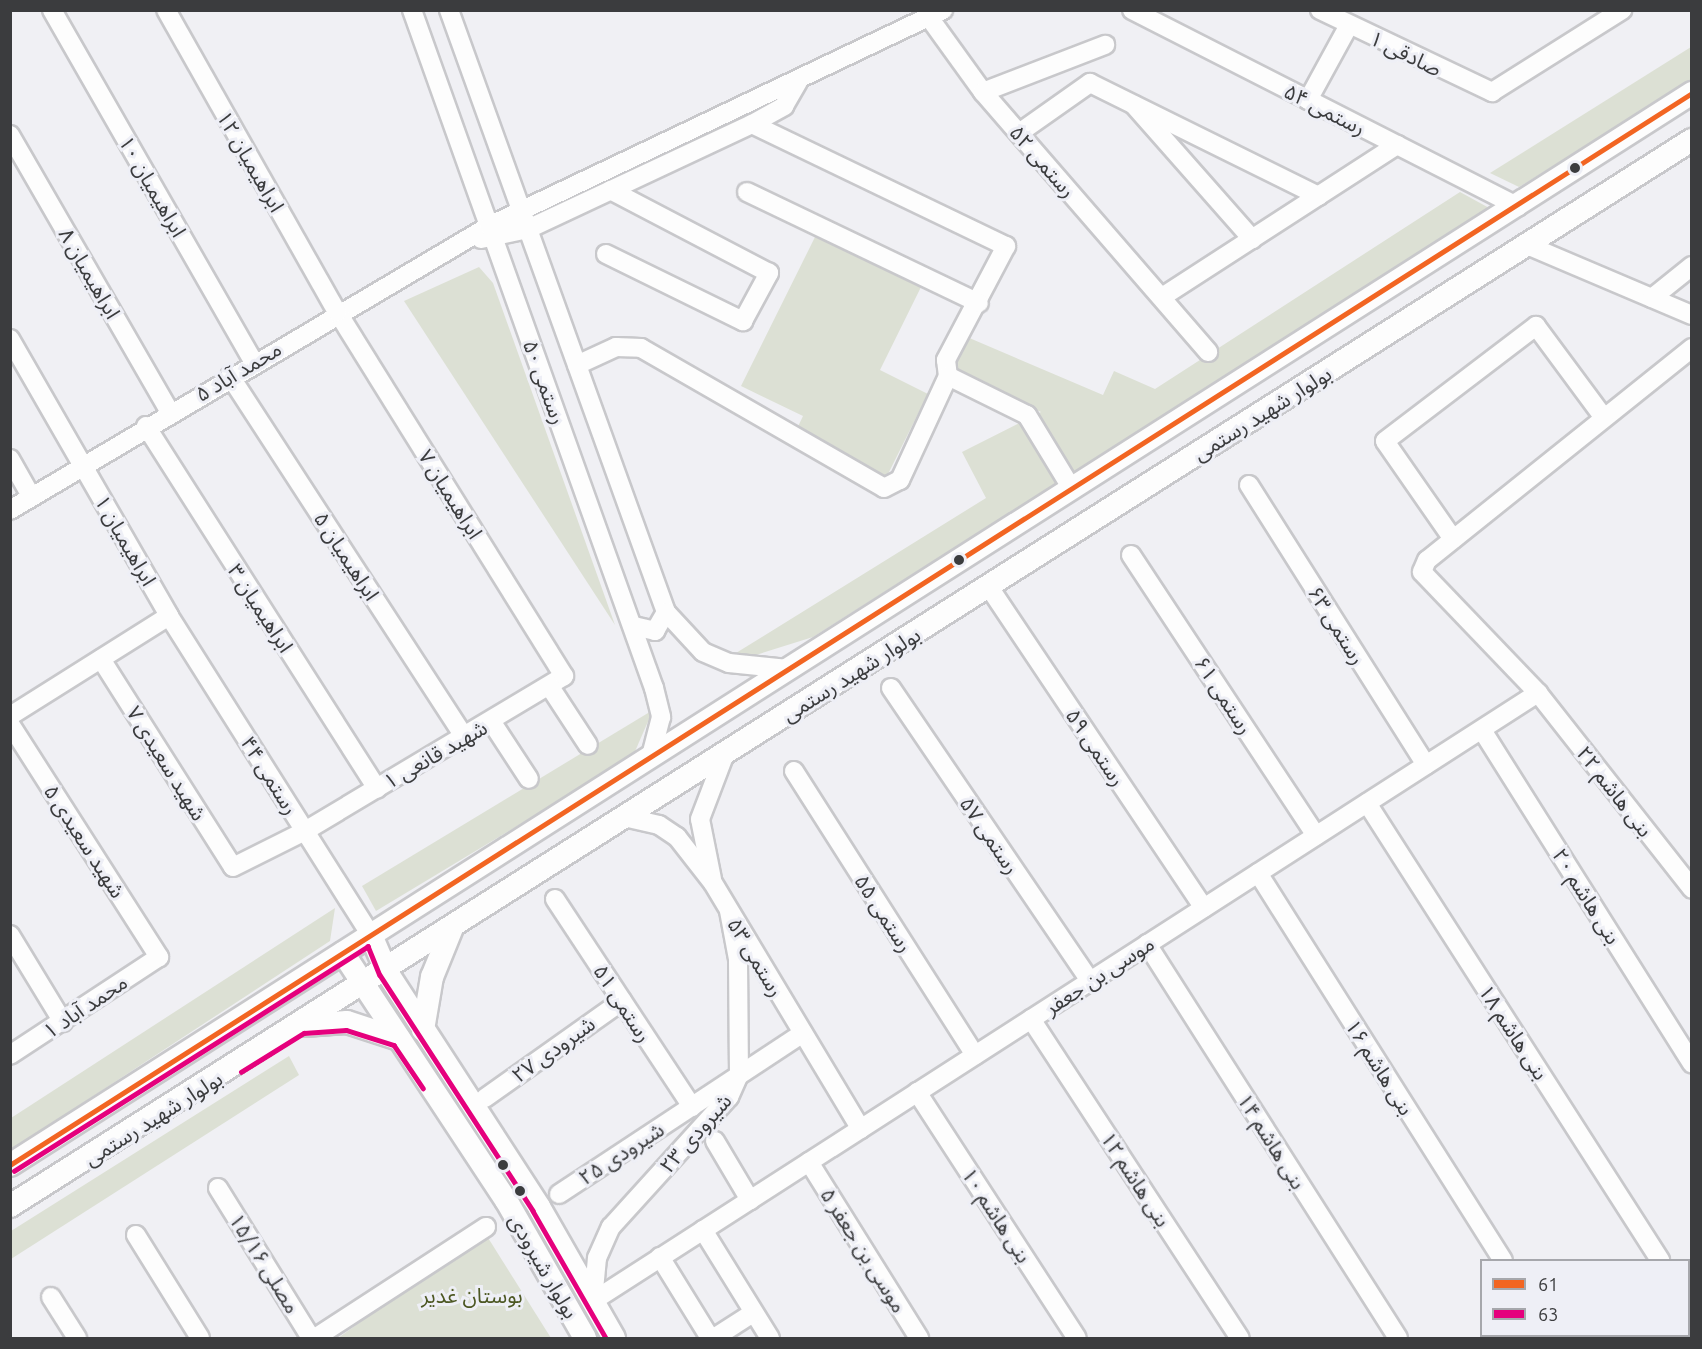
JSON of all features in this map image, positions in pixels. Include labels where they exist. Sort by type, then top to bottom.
[{"type":"main road","name":"بولوار شهید رستمی","points":[[10,1165],[1518,207],[1692,93]]},
{"type":"main road","name":"بولوار شهید رستمی","points":[[10,1206],[302,1026],[442,934],[1692,140]]},
{"type":"main road","points":[[417,905],[419,927],[442,934],[423,1030]]},
{"type":"main road","name":"بولوار شیرودی","points":[[371,935],[386,971],[614,1338]]},
{"type":"main road","name":"بولوار شیرودی","points":[[343,953],[361,987],[399,1039],[506,1200],[585,1338]]},
{"type":"main road","points":[[302,1026],[347,1022],[399,1039]]},
{"type":"main road","points":[[164,1068],[182,1081],[177,1103]]},
{"type":"street","name":"ابراهیمیان ۱۰","points":[[52,10],[254,362]]},
{"type":"street","name":"ابراهیمیان ۱۲","points":[[166,10],[337,312]]},
{"type":"street","name":"رستمی ۵۰","points":[[412,10],[634,626],[661,717],[651,756]]},
{"type":"street","name":"رستمی ۵۰","points":[[449,10],[666,612],[703,652],[729,663],[788,669]]},
{"type":"street","name":"رستمی ۵۴","points":[[1132,10],[1518,207]]},
{"type":"street","name":"صادقی ۱","points":[[1320,10],[1492,93],[1622,10]]},
{"type":"street","points":[[524,220],[937,15]]},
{"type":"street","name":"رستمی ۵۲","points":[[937,15],[982,92],[1208,352]]},
{"type":"street","points":[[1308,100],[1348,25]]},
{"type":"street","points":[[982,92],[1105,45]]},
{"type":"street","points":[[524,220],[610,190],[752,124],[784,106],[798,82]]},
{"type":"street","points":[[1018,133],[1090,82],[1127,97],[1319,196]]},
{"type":"street","points":[[1127,97],[1252,239]]},
{"type":"street","points":[[577,365],[616,347],[641,348],[884,488],[900,480],[948,376],[946,360],[979,303],[1006,246],[752,124]]},
{"type":"street","name":"ابراهیمیان ۸","points":[[10,135],[170,412]]},
{"type":"street","points":[[1162,297],[1397,145]]},
{"type":"street","points":[[606,254],[743,321],[769,273],[610,190]]},
{"type":"street","points":[[747,192],[979,303]]},
{"type":"street","name":"محمد آباد ۵","points":[[10,510],[337,312],[470,238],[524,220]]},
{"type":"street","points":[[1527,245],[1692,315]]},
{"type":"street","points":[[1652,298],[1692,266]]},
{"type":"street","name":"ابراهیمیان ۷","points":[[337,312],[557,681],[588,745]]},
{"type":"street","points":[[1604,418],[1536,326],[1385,441],[1453,539],[1692,348]]},
{"type":"street","name":"ابراهیمیان ۱","points":[[10,339],[169,616]]},
{"type":"street","name":"ابراهیمیان ۵","points":[[230,376],[464,737]]},
{"type":"street","points":[[948,376],[1027,416],[1072,489]]},
{"type":"street","name":"ابراهیمیان ۳","points":[[146,426],[376,789]]},
{"type":"street","points":[[10,459],[31,496]]},
{"type":"street","name":"رستمی ۶۳","points":[[1249,485],[1426,765]]},
{"type":"street","name":"بنی هاشم ۲۲","points":[[1453,539],[1427,560],[1422,572],[1538,693],[1692,890]]},
{"type":"street","name":"رستمی ۶۱","points":[[1131,555],[1316,836]]},
{"type":"street","name":"رستمی ۵۹","points":[[989,587],[1204,908]]},
{"type":"street","points":[[634,626],[655,631],[666,612]]},
{"type":"street","points":[[10,716],[169,616]]},
{"type":"street","name":"رستمی ۴۴","points":[[169,616],[371,935]]},
{"type":"street","name":"شهید سعیدی ۷","points":[[101,659],[233,867]]},
{"type":"street","name":"شهید قانعی ۱","points":[[233,867],[305,831],[557,681]]},
{"type":"street","name":"رستمی ۵۷","points":[[891,688],[1090,981]]},
{"type":"street","name":"موسی بن جعفر","points":[[593,1301],[1538,693]]},
{"type":"street","points":[[491,721],[529,779]]},
{"type":"street","name":"شهید سعیدی ۵","points":[[10,724],[159,957]]},
{"type":"street","name":"بنی هاشم ۲۰","points":[[1482,730],[1692,1063]]},
{"type":"street","points":[[713,883],[700,819],[724,756]]},
{"type":"street","name":"رستمی ۵۵","points":[[794,771],[975,1055]]},
{"type":"street","name":"بنی هاشم ۱۸","points":[[1367,803],[1659,1259]]},
{"type":"street","name":"رستمی ۵۳","points":[[624,818],[659,825],[677,837],[713,883],[861,1129]]},
{"type":"street","name":"بنی هاشم ۱۶","points":[[1258,873],[1502,1259]]},
{"type":"street","name":"رستمی ۵۱","points":[[555,899],[692,1107]]},
{"type":"street","name":"شیرودی ۲۳","points":[[593,1301],[597,1258],[611,1227],[729,1097],[739,1075],[738,959],[729,911]]},
{"type":"street","points":[[10,935],[63,1022]]},
{"type":"street","name":"بنی هاشم ۱۴","points":[[1147,944],[1398,1338]]},
{"type":"street","name":"محمد آباد ۱","points":[[10,1055],[159,957]]},
{"type":"street","name":"شیرودی ۲۷","points":[[485,1098],[622,1000]]},
{"type":"street","name":"بنی هاشم ۱۲","points":[[1031,1019],[1240,1338]]},
{"type":"street","name":"شیرودی ۲۵","points":[[559,1194],[803,1033]]},
{"type":"street","name":"بنی هاشم ۱۰","points":[[917,1092],[1077,1338]]},
{"type":"street","points":[[715,1141],[750,1200]]},
{"type":"street","name":"موسی بن جعفر ۵","points":[[809,1162],[920,1338]]},
{"type":"street","name":"مصلی ۱۵/۱۶","points":[[218,1188],[313,1338]]},
{"type":"street","points":[[313,1338],[486,1227]]},
{"type":"street","points":[[703,1230],[770,1338]]},
{"type":"street","points":[[136,1235],[200,1338]]},
{"type":"street","points":[[660,1257],[712,1338],[753,1313]]},
{"type":"street","points":[[51,1297],[77,1338]]},
{"type":"green space","points":[[1691,47],[1691,81],[1519,187],[1490,173]]},
{"type":"green space","points":[[1460,192],[1491,209],[813,637],[756,655],[736,653],[986,498],[962,452],[1041,412],[954,372],[967,337],[1103,395],[1114,371],[1155,389]]},
{"type":"green space","points":[[817,233],[922,285],[880,370],[928,394],[885,480],[794,435],[803,416],[741,386]]},
{"type":"green space","points":[[479,267],[493,283],[615,625],[404,301]]},
{"type":"green space","points":[[653,710],[633,756],[376,911],[362,886]]},
{"type":"green space","points":[[335,908],[330,941],[11,1150],[11,1118]]},
{"type":"green space","points":[[289,1056],[299,1075],[11,1259],[11,1231]]},
{"type":"green space","name":"بوستان غدیر","points":[[485,1233],[551,1338],[338,1338]]},
{"type":"transit line","name":"61","points":[[10,1165],[1692,93]]},
{"type":"transit line","name":"63","points":[[14,1171],[368,946],[380,975],[533,1211],[606,1338]]},
{"type":"transit line","name":"63","points":[[241,1072],[304,1033],[346,1030],[394,1045],[423,1088]]}]
